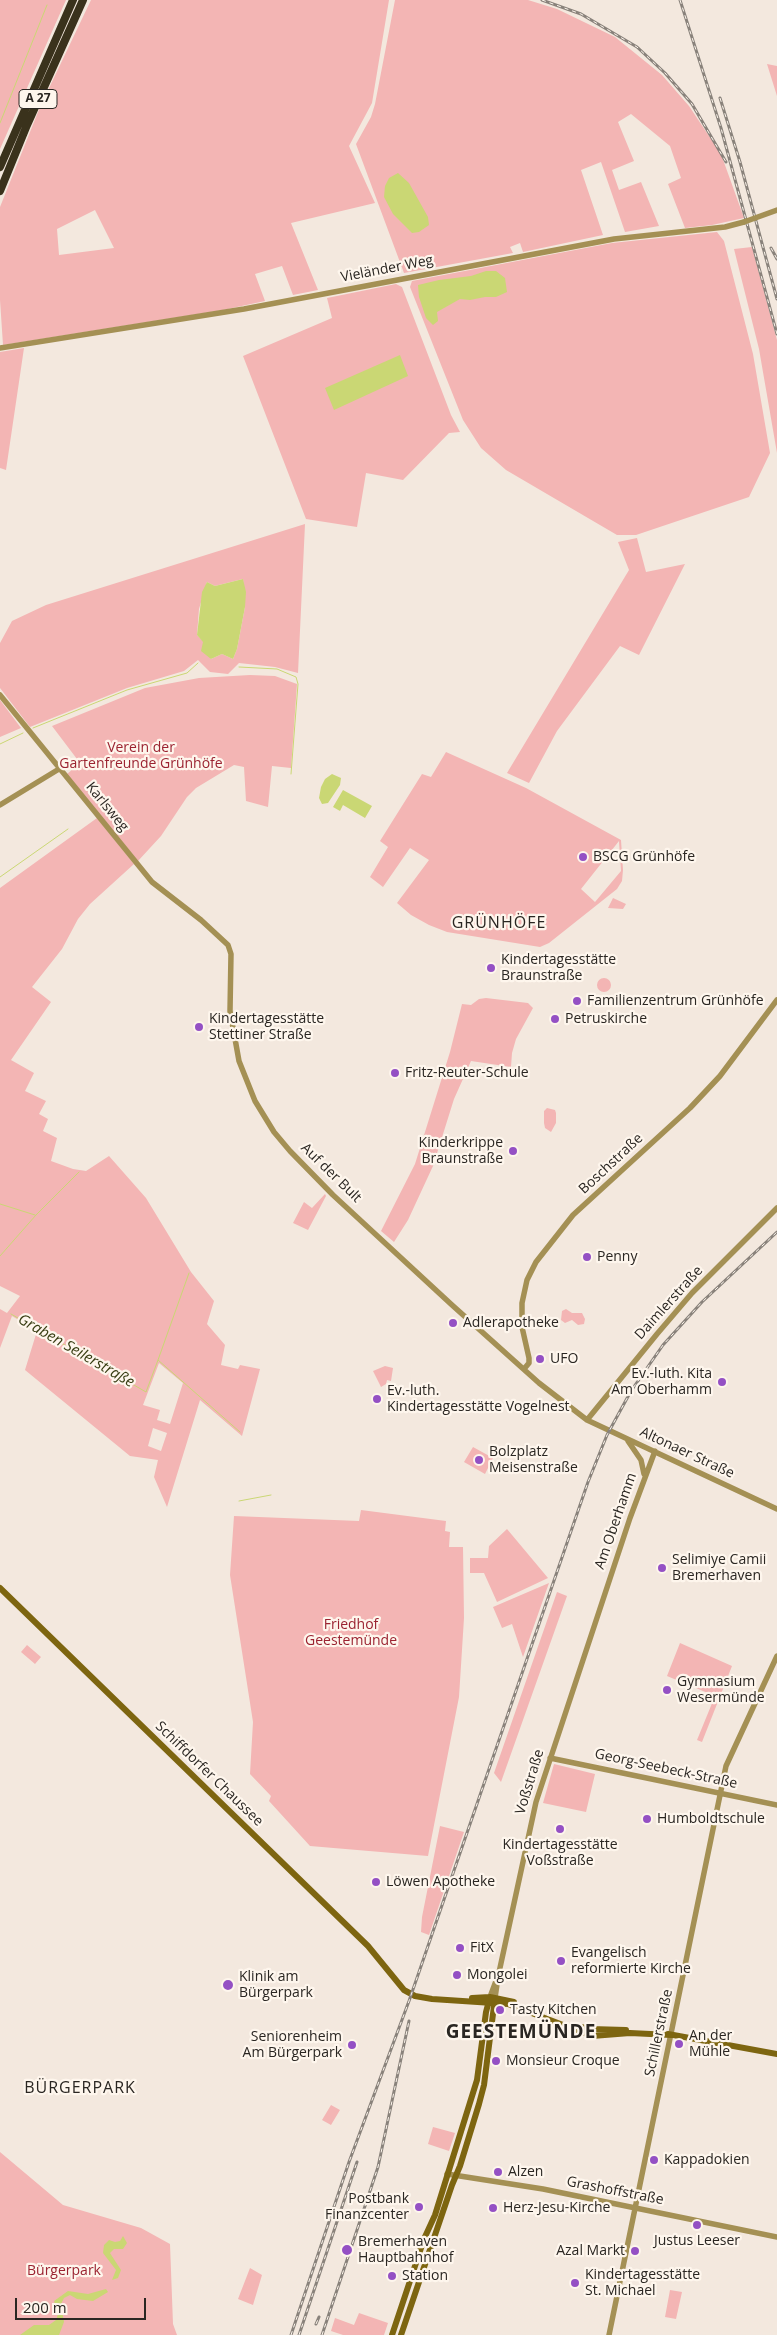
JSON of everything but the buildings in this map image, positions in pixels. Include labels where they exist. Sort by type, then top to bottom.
[{"type":"highway","name":"A 27","points":[[0,167],[71,4]]},
{"type":"highway","name":"A 27","points":[[0,191],[81,4]]},
{"type":"main road","name":"Schiffdorfer Chaussee","points":[[0,1588],[315,1894],[380,1960],[404,1990],[415,1996],[450,2000],[492,2000]]},
{"type":"main road","points":[[392,2335],[400,2310],[457,2176],[475,2119],[492,2000],[523,2008],[592,2036],[630,2033],[671,2035],[777,2054]]},
{"type":"main road","points":[[401,2335],[435,2225],[447,2174],[481,2077]]},
{"type":"street","name":"Vieländer Weg","points":[[0,348],[244,309],[614,238],[724,227],[777,210]]},
{"type":"street","name":"Karlsweg","points":[[0,695],[159,889]]},
{"type":"street","points":[[0,805],[59,768]]},
{"type":"street","name":"Auf der Bult","points":[[159,889],[199,919],[229,947],[231,954],[230,1011],[239,1062],[254,1101],[274,1132],[290,1151],[334,1195],[524,1369],[587,1420]]},
{"type":"street","name":"Boschstraße","points":[[524,1369],[529,1363],[529,1358],[522,1327],[522,1303],[527,1280],[536,1262],[574,1216],[690,1108],[720,1076],[777,1000]]},
{"type":"street","name":"Daimlerstraße","points":[[587,1420],[656,1334],[692,1293],[777,1208]]},
{"type":"street","name":"Altonaer Straße","points":[[587,1420],[777,1509]]},
{"type":"street","points":[[624,1437],[633,1446],[641,1460],[644,1479]]},
{"type":"street","name":"Am Oberhamm","points":[[603,1600],[654,1451]]},
{"type":"street","name":"Voßstraße","points":[[492,2000],[530,1821],[603,1600]]},
{"type":"street","name":"Schillerstraße","points":[[608,2335],[726,1766],[777,1656]]},
{"type":"street","name":"Georg-Seebeck-Straße","points":[[550,1758],[777,1804]]},
{"type":"street","name":"Grashoffstraße","points":[[447,2174],[543,2189],[777,2237]]},
{"type":"green space","points":[[0,0],[66,0],[0,149]]},
{"type":"green space","points":[[91,0],[389,0],[372,103],[349,146],[375,203],[291,223],[318,290],[293,295],[282,266],[255,274],[265,301],[223,310],[3,345],[0,300],[0,207],[40,107]],"holes":[[[95,210],[114,248],[59,255],[57,229]]]},
{"type":"green space","points":[[395,0],[528,0],[557,9],[615,37],[662,75],[689,106],[721,154],[744,218],[712,225],[685,228],[668,184],[681,178],[670,146],[631,114],[618,122],[634,161],[612,170],[619,190],[641,182],[659,226],[625,232],[601,162],[581,170],[603,235],[523,252],[520,243],[510,247],[513,253],[404,273],[356,144],[371,117],[375,104]]},
{"type":"green space","points":[[767,64],[777,66],[777,96]]},
{"type":"green space","points":[[717,232],[724,241],[753,354],[770,453],[749,497],[636,535],[617,535],[506,470],[481,448],[463,420],[410,287],[412,281],[612,243]]},
{"type":"green space","points":[[752,247],[777,340],[777,453],[759,349],[734,249]]},
{"type":"green space","points":[[396,284],[402,287],[451,415],[460,432],[449,433],[403,480],[366,473],[357,527],[306,519],[243,356],[332,318],[327,298]]},
{"type":"green space","points":[[24,348],[6,470],[0,468],[0,352]]},
{"type":"green space","points":[[305,524],[298,673],[275,667],[239,663],[228,674],[210,672],[198,660],[184,671],[127,688],[30,727],[0,688],[0,643],[12,621],[46,605]],"holes":[[[243,579],[245,607],[237,649],[233,659],[222,654],[211,659],[203,641],[197,635],[199,609],[207,582],[215,586]]]},
{"type":"green space","points":[[637,538],[646,572],[685,564],[639,655],[620,646],[557,731],[529,783],[507,773],[629,570],[618,542]]},
{"type":"green space","name":"Verein der Gartenfreunde Grünhöfe","points":[[250,675],[275,676],[297,684],[291,768],[272,766],[268,807],[246,801],[244,767],[234,765],[196,788],[187,797],[161,836],[138,861],[67,774],[80,763],[52,726],[145,688],[199,678]]},
{"type":"green space","points":[[0,700],[21,728],[0,737]]},
{"type":"green space","points":[[446,752],[526,788],[621,840],[622,881],[617,889],[549,943],[540,947],[447,932],[429,925],[411,915],[397,903],[429,860],[410,848],[383,887],[370,877],[388,847],[380,841],[422,774],[431,777]],"holes":[[[619,841],[621,871],[595,902],[581,889]]]},
{"type":"green space","points":[[97,818],[134,864],[90,904],[78,919],[62,949],[32,987],[51,1002],[11,1060],[34,1073],[25,1091],[46,1101],[39,1114],[48,1119],[43,1131],[57,1138],[51,1161],[73,1169],[86,1171],[109,1156],[146,1198],[191,1272],[214,1301],[207,1324],[225,1345],[221,1365],[238,1369],[240,1365],[260,1369],[242,1436],[200,1400],[167,1507],[154,1477],[158,1460],[130,1456],[25,1370],[37,1331],[12,1316],[0,1348],[0,1309],[7,1313],[20,1296],[0,1286],[0,888]],"holes":[[[159,1363],[183,1383],[170,1424],[157,1420],[160,1410],[143,1405]],[[153,1428],[167,1433],[161,1451],[148,1446]]]},
{"type":"green space","points":[[613,898],[626,904],[623,909],[608,908]]},
{"type":"green space","points":[[604,978],[609,980],[611,985],[609,990],[604,992],[599,990],[597,985],[599,980]]},
{"type":"green space","points":[[486,998],[528,1003],[533,1008],[516,1039],[511,1067],[471,1061],[454,1099],[433,1166],[408,1220],[394,1242],[381,1231],[415,1164],[450,1052],[462,1004],[471,1005],[479,999]]},
{"type":"green space","points":[[547,1108],[555,1110],[556,1113],[556,1123],[551,1132],[545,1128],[544,1123],[544,1111]]},
{"type":"green space","points":[[325,1194],[326,1196],[308,1230],[293,1223],[304,1202],[312,1208]]},
{"type":"green space","points":[[566,1309],[572,1313],[582,1313],[585,1319],[584,1324],[578,1325],[572,1320],[565,1323],[561,1320],[562,1311]]},
{"type":"green space","points":[[385,1366],[393,1368],[391,1381],[387,1380],[386,1384],[381,1387],[373,1371]]},
{"type":"green space","name":"Bolzplatz Meisenstraße","points":[[473,1447],[493,1458],[485,1474],[464,1462]]},
{"type":"green space","name":"Friedhof Geestemünde","points":[[361,1510],[446,1521],[445,1531],[450,1532],[449,1547],[463,1547],[464,1618],[459,1697],[428,1856],[310,1846],[269,1801],[271,1796],[250,1774],[253,1722],[230,1575],[234,1516],[359,1521]]},
{"type":"green space","points":[[507,1529],[548,1578],[497,1602],[484,1573],[470,1573],[470,1558],[488,1558],[489,1546]]},
{"type":"green space","points":[[549,1583],[523,1657],[512,1624],[502,1628],[493,1607]]},
{"type":"green space","points":[[557,1592],[567,1596],[501,1782],[494,1773]]},
{"type":"green space","points":[[680,1643],[732,1666],[702,1742],[697,1740],[715,1696],[667,1676]]},
{"type":"green space","points":[[27,1645],[41,1657],[35,1664],[21,1652]]},
{"type":"green space","points":[[554,1764],[595,1774],[586,1812],[543,1803]]},
{"type":"green space","points":[[440,1826],[464,1832],[429,1935],[421,1932],[422,1917]]},
{"type":"green space","points":[[331,2105],[340,2110],[331,2125],[322,2120]]},
{"type":"green space","points":[[433,2127],[455,2133],[449,2151],[428,2144]]},
{"type":"green space","name":"Bürgerpark","points":[[0,2152],[63,2205],[141,2228],[170,2244],[173,2324],[177,2335],[0,2335]]},
{"type":"green space","points":[[250,2268],[262,2275],[253,2305],[238,2299]]},
{"type":"green space","points":[[670,2290],[682,2292],[676,2319],[665,2317]]},
{"type":"green space","points":[[359,2313],[388,2323],[384,2335],[343,2335],[331,2331],[335,2318],[354,2325]]},
{"type":"shaded area","points":[[398,173],[409,183],[428,217],[429,225],[419,232],[412,233],[393,214],[384,197],[385,186],[389,178]]},
{"type":"shaded area","points":[[486,271],[496,271],[505,278],[507,292],[496,297],[470,300],[460,299],[437,312],[438,321],[433,325],[426,318],[419,297],[418,285],[471,276]]},
{"type":"shaded area","points":[[400,355],[408,376],[334,410],[325,388]]},
{"type":"shaded area","points":[[243,579],[246,592],[245,607],[237,649],[233,659],[222,654],[211,659],[201,651],[203,642],[197,635],[202,592],[207,582],[215,586]]},
{"type":"shaded area","points":[[332,774],[341,778],[340,785],[328,803],[322,804],[319,798],[321,787],[325,779]]},
{"type":"shaded area","points":[[343,790],[372,806],[365,818],[343,805],[340,811],[333,807]]},
{"type":"shaded area","points":[[123,2236],[127,2243],[123,2249],[114,2249],[110,2253],[121,2270],[118,2278],[112,2280],[116,2270],[103,2253],[104,2245],[109,2240],[120,2241]]},
{"type":"shaded area","points":[[106,2289],[108,2292],[93,2301],[77,2299],[70,2295],[64,2298],[61,2304],[64,2322],[59,2335],[20,2335],[34,2325],[49,2325],[56,2320],[58,2314],[54,2301],[68,2291],[88,2294]]},
{"type":"waterway","points":[[0,123],[47,5]]},
{"type":"waterway","points":[[33,728],[127,690],[187,673],[198,663]]},
{"type":"waterway","points":[[239,667],[277,669],[296,677],[298,684],[291,774]]},
{"type":"waterway","points":[[0,744],[23,733]]},
{"type":"waterway","points":[[0,877],[68,829]]},
{"type":"waterway","points":[[0,1256],[36,1215],[79,1172]]},
{"type":"waterway","points":[[0,1204],[35,1215]]},
{"type":"waterway","points":[[158,1360],[189,1273]]},
{"type":"waterway","name":"Graben Seilerstraße","points":[[11,1314],[146,1392],[158,1360],[240,1432]]},
{"type":"waterway","points":[[239,1501],[271,1495]]},
{"type":"railway","points":[[542,0],[581,14],[637,47],[665,73],[692,104],[726,162]]},
{"type":"railway","points":[[680,0],[721,128],[777,334]]},
{"type":"railway","points":[[720,98],[740,162],[777,299]]},
{"type":"railway","points":[[771,248],[777,259]]},
{"type":"railway","points":[[291,2335],[349,2162],[409,2001],[588,1482],[607,1435],[631,1391],[663,1345],[702,1302],[777,1232]]},
{"type":"railway","points":[[322,2335],[378,2167],[409,2021]]},
{"type":"railway","points":[[299,2335],[357,2162]]},
{"type":"railway","points":[[316,2324],[319,2317]]},
{"type":"place","name":"BSCG Grünhöfe","points":[[583,857]]},
{"type":"place","name":"Kindertagesstätte Braunstraße","points":[[491,968]]},
{"type":"place","name":"Familienzentrum Grünhöfe","points":[[577,1001]]},
{"type":"place","name":"Petruskirche","points":[[555,1019]]},
{"type":"place","name":"Kindertagesstätte Stettiner Straße","points":[[199,1027]]},
{"type":"place","name":"Fritz-Reuter-Schule","points":[[395,1073]]},
{"type":"place","name":"Kinderkrippe Braunstraße","points":[[513,1151]]},
{"type":"place","name":"Penny","points":[[587,1257]]},
{"type":"place","name":"Adlerapotheke","points":[[453,1323]]},
{"type":"place","name":"UFO","points":[[540,1359]]},
{"type":"place","name":"Ev.-luth. Kita Am Oberhamm","points":[[722,1382]]},
{"type":"place","name":"Ev.-luth. Kindertagesstätte Vogelnest","points":[[377,1399]]},
{"type":"place","name":"Bolzplatz Meisenstraße","points":[[479,1460]]},
{"type":"place","name":"Selimiye Camii Bremerhaven","points":[[662,1568]]},
{"type":"place","name":"Gymnasium Wesermünde","points":[[667,1690]]},
{"type":"place","name":"Humboldtschule","points":[[647,1819]]},
{"type":"place","name":"Kindertagesstätte Voßstraße","points":[[560,1829]]},
{"type":"place","name":"Löwen Apotheke","points":[[376,1882]]},
{"type":"place","name":"FitX","points":[[460,1948]]},
{"type":"place","name":"Evangelisch reformierte Kirche","points":[[561,1961]]},
{"type":"place","name":"Mongolei","points":[[457,1975]]},
{"type":"place","name":"Klinik am Bürgerpark","points":[[228,1985]]},
{"type":"place","name":"Tasty Kitchen","points":[[500,2010]]},
{"type":"place","name":"An der Mühle","points":[[679,2044]]},
{"type":"place","name":"Seniorenheim Am Bürgerpark","points":[[352,2045]]},
{"type":"place","name":"Monsieur Croque","points":[[496,2061]]},
{"type":"place","name":"Kappadokien","points":[[654,2160]]},
{"type":"place","name":"Alzen","points":[[498,2172]]},
{"type":"place","name":"Postbank Finanzcenter","points":[[419,2207]]},
{"type":"place","name":"Herz-Jesu-Kirche","points":[[493,2208]]},
{"type":"place","name":"Justus Leeser","points":[[697,2225]]},
{"type":"place","name":"Bremerhaven Hauptbahnhof","points":[[347,2250]]},
{"type":"place","name":"Azal Markt","points":[[635,2251]]},
{"type":"place","name":"Station","points":[[392,2276]]},
{"type":"place","name":"Kindertagesstätte St. Michael","points":[[575,2283]]},
{"type":"district","name":"GRÜNHÖFE","points":[[499,923]]},
{"type":"district","name":"GEESTEMÜNDE","points":[[521,2033]]},
{"type":"district","name":"BÜRGERPARK","points":[[80,2088]]}]
